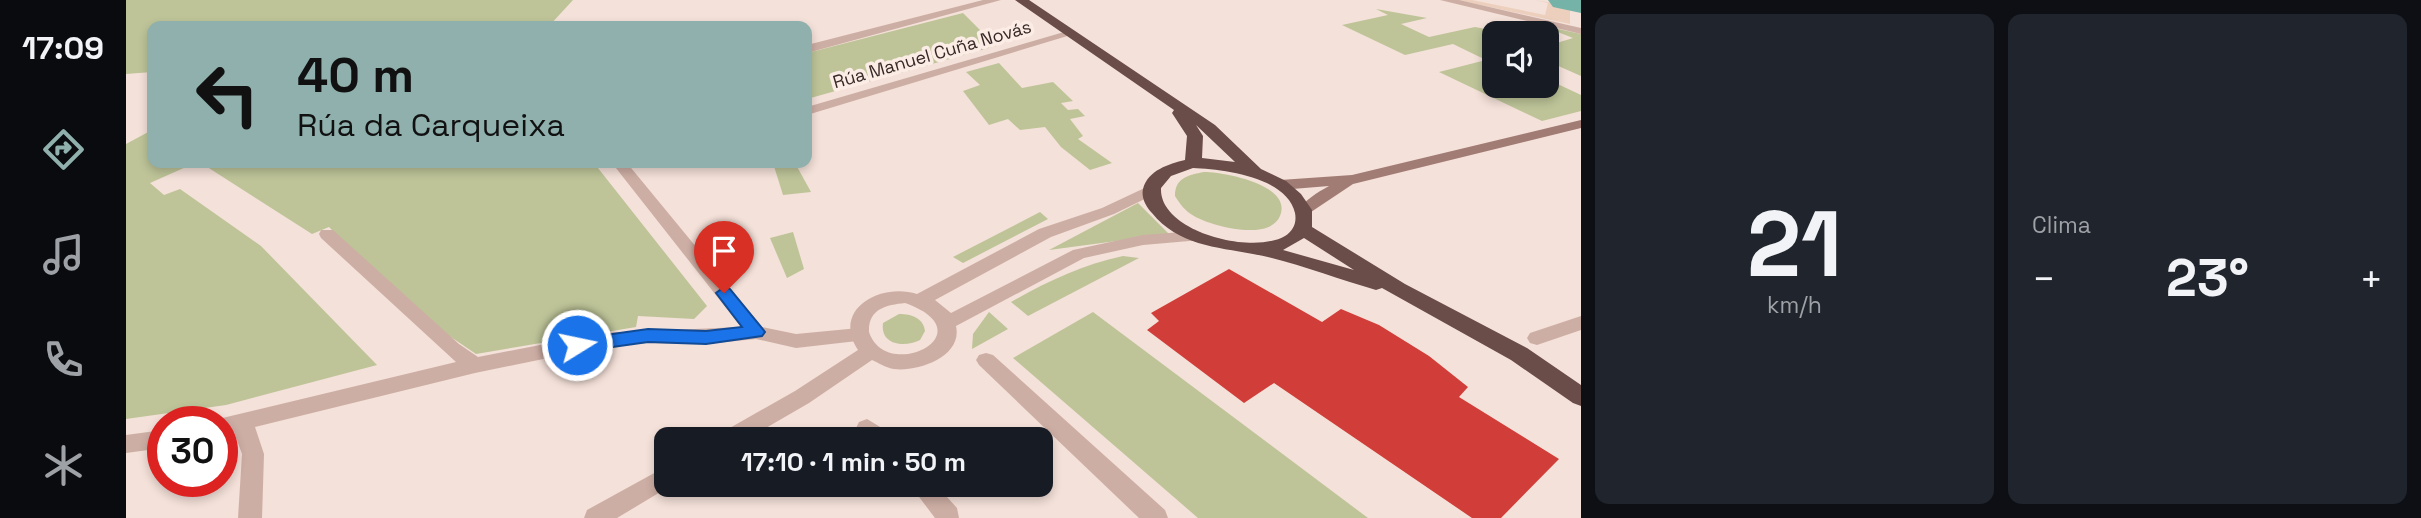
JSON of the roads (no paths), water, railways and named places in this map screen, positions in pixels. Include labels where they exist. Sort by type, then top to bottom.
[{"type":"highway","points":[[1021,0],[1210,128],[1254,172]]},
{"type":"highway","points":[[1175,106],[1195,136],[1193,163]]},
{"type":"highway","points":[[1398,289],[1256,249],[1225,245],[1195,236],[1162,214],[1154,202],[1151,190],[1154,180],[1163,172],[1193,163],[1234,166],[1280,185],[1295,197],[1304,220],[1398,289],[1490,337],[1581,397]]},
{"type":"highway","points":[[1256,249],[1294,240],[1304,220]]},
{"type":"main road","points":[[1280,185],[1352,180],[1581,124]]},
{"type":"main road","points":[[1304,220],[1318,198],[1352,180]]},
{"type":"street","points":[[812,49],[996,0]]},
{"type":"street","points":[[1445,0],[1581,31]]},
{"type":"street","name":"Rúa Manuel Cuña Novás","points":[[812,110],[1068,34]]},
{"type":"street","points":[[627,168],[756,332]]},
{"type":"street","points":[[920,300],[1045,233],[1108,211],[1151,190]]},
{"type":"street","points":[[327,234],[452,349],[475,365]]},
{"type":"street","points":[[947,323],[1079,254],[1143,240],[1195,236]]},
{"type":"street","points":[[238,423],[475,365],[602,340],[648,336],[706,337],[756,332],[796,341],[865,343],[895,361],[925,359],[946,344],[949,333],[942,313],[920,300],[906,297],[879,301],[861,316],[865,343]]},
{"type":"street","points":[[1537,338],[1581,323]]},
{"type":"street","points":[[750,427],[802,397],[865,343]]},
{"type":"street","points":[[986,360],[1156,518]]},
{"type":"street","points":[[238,433],[253,454],[250,518]]},
{"type":"street","points":[[126,444],[147,441]]},
{"type":"street","points":[[596,518],[654,484]]},
{"type":"street","points":[[932,497],[948,516]]},
{"type":"waterway","points":[[1565,0],[1581,3]]}]
